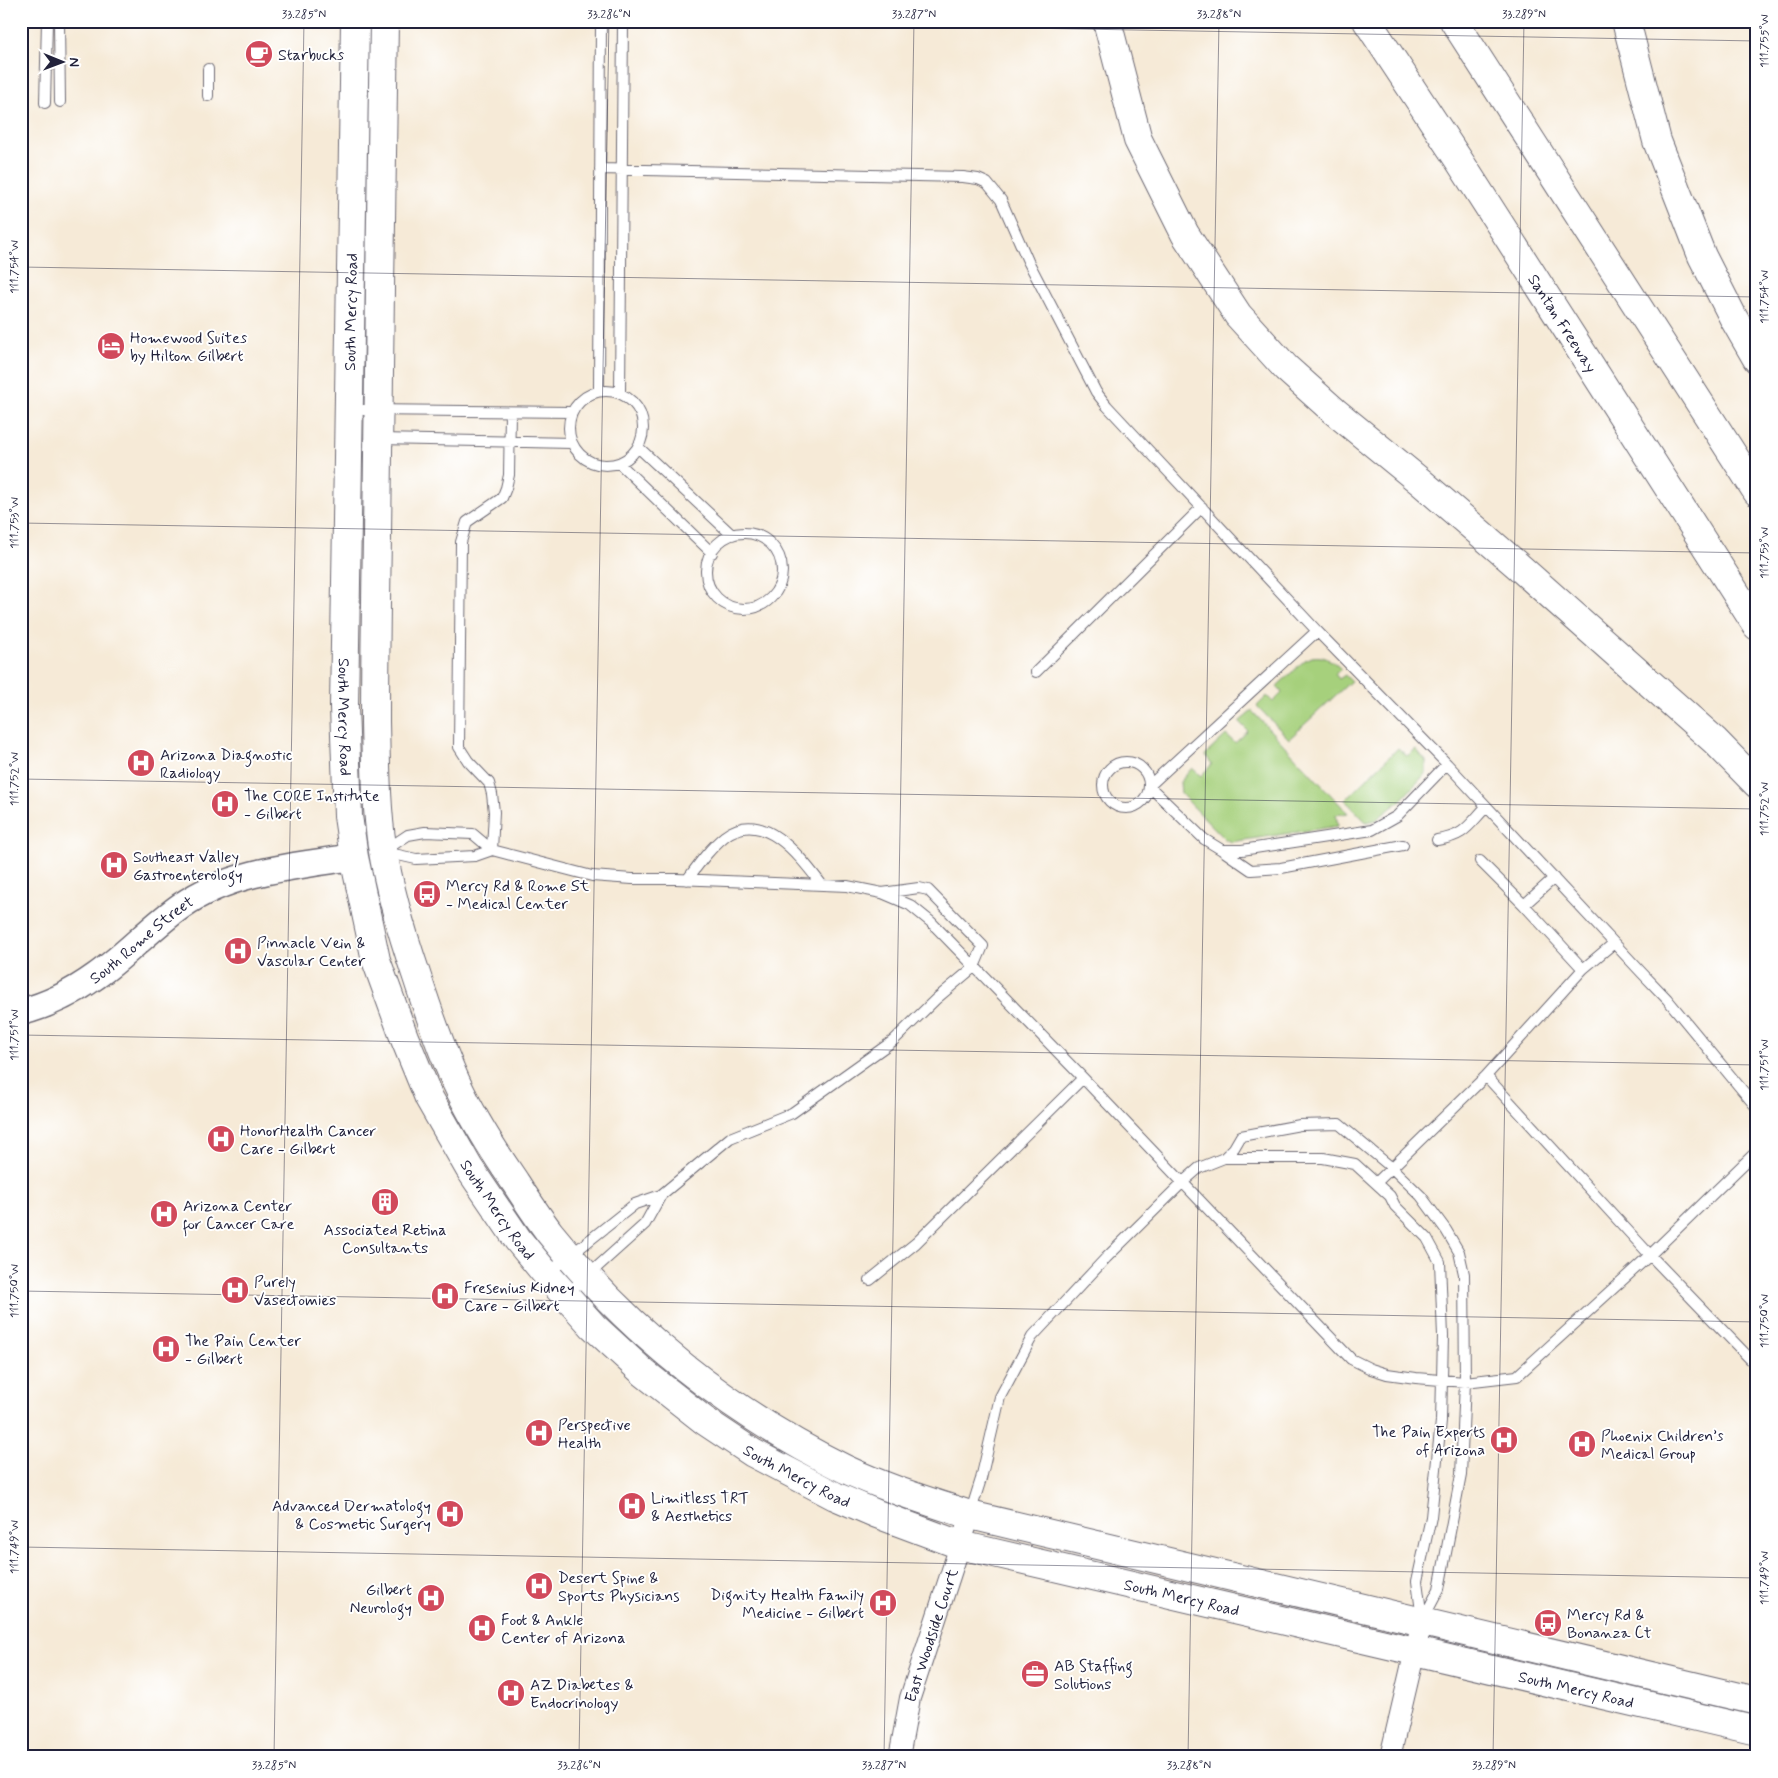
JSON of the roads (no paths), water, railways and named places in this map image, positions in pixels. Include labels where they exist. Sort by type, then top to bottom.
[{"type":"main road","name":"South Mercy Road","points":[[355,21],[344,707],[348,816],[354,857],[376,960],[429,1098],[453,1142],[496,1209],[546,1274],[593,1326],[639,1369],[690,1409],[753,1453],[835,1496],[877,1514],[960,1544],[1757,1731]]},
{"type":"main road","name":"South Mercy Road","points":[[384,21],[371,410],[378,438],[376,768],[378,813],[383,851],[408,950],[431,1020],[456,1082],[471,1112],[504,1166],[548,1230],[569,1256],[586,1276],[657,1346],[720,1394],[768,1426],[848,1470],[889,1488],[970,1515],[1757,1701]]},
{"type":"main road","points":[[1107,21],[1138,140],[1186,234],[1238,316],[1286,368],[1524,571],[1715,741],[1757,784]]},
{"type":"main road","name":"Santan Freeway","points":[[1367,21],[1460,162],[1757,626]]},
{"type":"main road","points":[[1454,21],[1757,492]]},
{"type":"main road","points":[[1626,21],[1657,141],[1702,256],[1757,359]]},
{"type":"main road","points":[[354,857],[383,851]]},
{"type":"street","name":"South Rome Street","points":[[21,1012],[52,1001],[96,976],[182,905],[222,884],[244,876],[354,857]]},
{"type":"street","name":"East Woodside Court","points":[[899,1757],[910,1698],[970,1515]]},
{"type":"street","points":[[1390,1757],[1422,1622]]},
{"type":"lane","points":[[45,103],[47,21]]},
{"type":"lane","points":[[59,21],[60,102]]},
{"type":"lane","points":[[599,391],[601,21]]},
{"type":"lane","points":[[620,393],[622,21]]},
{"type":"lane","points":[[208,69],[208,96]]},
{"type":"lane","points":[[600,169],[963,177],[978,178],[987,182],[1001,200],[1028,261],[1096,392],[1106,406],[1317,631],[1447,764],[1667,999],[1757,1108]]},
{"type":"lane","points":[[599,391],[620,393],[636,406],[641,416],[643,432],[638,447],[633,454],[619,463],[597,464],[587,460],[572,443],[569,433],[569,422],[572,412],[583,398],[599,391]]},
{"type":"lane","points":[[371,410],[572,412]]},
{"type":"lane","points":[[492,850],[494,812],[492,794],[488,783],[468,761],[459,747],[461,542],[467,522],[502,498],[509,475],[510,412]]},
{"type":"lane","points":[[378,438],[572,443]]},
{"type":"lane","points":[[638,447],[732,535]]},
{"type":"lane","points":[[619,463],[712,553]]},
{"type":"lane","points":[[1036,672],[1202,507]]},
{"type":"lane","points":[[744,533],[766,540],[775,549],[780,560],[782,572],[778,586],[770,599],[761,605],[746,608],[731,606],[722,602],[709,585],[708,561],[712,553],[721,541],[732,535],[744,533]]},
{"type":"lane","points":[[1317,631],[1149,786],[1143,801],[1129,808],[1122,808],[1108,800],[1102,787],[1105,774],[1109,768],[1124,761],[1131,762],[1145,771],[1149,786],[1204,839],[1251,870],[1281,868],[1403,845]]},
{"type":"lane","points":[[1222,850],[1242,850],[1372,830],[1397,816],[1447,764]]},
{"type":"lane","points":[[1437,840],[1452,838],[1461,833],[1486,807]]},
{"type":"lane","points":[[687,880],[725,836],[738,829],[752,827],[765,830],[790,848],[802,859],[822,886]]},
{"type":"lane","points":[[383,851],[408,835],[425,832],[473,834],[492,850],[592,876],[847,886],[882,893],[910,905],[931,922],[1083,1078],[1351,1359],[1371,1369],[1387,1374],[1466,1382],[1517,1376],[1650,1255],[1757,1151]]},
{"type":"lane","points":[[383,851],[416,859],[475,856],[492,850]]},
{"type":"lane","points":[[1480,861],[1583,969]]},
{"type":"lane","points":[[1524,905],[1554,878]]},
{"type":"lane","points":[[546,1274],[635,1204],[661,1195],[730,1138],[792,1113],[893,1041],[936,999],[974,967],[983,946],[928,890],[918,888],[882,893]]},
{"type":"lane","points":[[1376,1183],[1486,1076],[1583,969],[1614,943]]},
{"type":"lane","points":[[1486,1076],[1650,1255],[1757,1366]]},
{"type":"lane","points":[[870,1280],[916,1243],[1083,1078]]},
{"type":"lane","points":[[1224,1158],[1234,1148],[1241,1136],[1300,1125],[1340,1124],[1392,1168],[1420,1196],[1446,1230],[1459,1252],[1464,1274],[1466,1382],[1460,1475],[1439,1589],[1422,1622]]},
{"type":"lane","points":[[970,1515],[981,1479],[1000,1398],[1032,1337],[1106,1258],[1183,1182],[1199,1168],[1224,1158],[1323,1158],[1355,1164],[1390,1196],[1395,1206],[1427,1238],[1440,1262],[1443,1327],[1441,1421],[1431,1517],[1417,1581],[1422,1622]]},
{"type":"lane","points":[[565,1295],[645,1224],[661,1195]]},
{"type":"place","name":"Starbucks","points":[[259,54]]},
{"type":"place","name":"Homewood Suites by Hilton Gilbert","points":[[111,346]]},
{"type":"place","name":"Arizona Diagnostic Radiology","points":[[141,763]]},
{"type":"place","name":"The CORE Institute - Gilbert","points":[[225,804]]},
{"type":"place","name":"Southeast Valley Gastroenterology","points":[[114,865]]},
{"type":"place","name":"Mercy Rd & Rome St - Medical Center","points":[[427,894]]},
{"type":"place","name":"Pinnacle Vein & Vascular Center","points":[[238,951]]},
{"type":"place","name":"HonorHealth Cancer Care - Gilbert","points":[[221,1139]]},
{"type":"place","name":"Associated Retina Consultants","points":[[385,1202]]},
{"type":"place","name":"Arizona Center for Cancer Care","points":[[164,1214]]},
{"type":"place","name":"Purely Vasectomies","points":[[235,1290]]},
{"type":"place","name":"Fresenius Kidney Care - Gilbert","points":[[445,1296]]},
{"type":"place","name":"The Pain Center - Gilbert","points":[[166,1349]]},
{"type":"place","name":"Perspective Health","points":[[539,1433]]},
{"type":"place","name":"The Pain Experts of Arizona","points":[[1504,1440]]},
{"type":"place","name":"Phoenix Children’s Medical Group","points":[[1582,1444]]},
{"type":"place","name":"Limitless TRT & Aesthetics","points":[[632,1506]]},
{"type":"place","name":"Advanced Dermatology & Cosmetic Surgery","points":[[450,1514]]},
{"type":"place","name":"Desert Spine & Sports Physicians","points":[[539,1586]]},
{"type":"place","name":"Gilbert Neurology","points":[[431,1598]]},
{"type":"place","name":"Dignity Health Family Medicine - Gilbert","points":[[883,1603]]},
{"type":"place","name":"Mercy Rd & Bonanza Ct","points":[[1548,1623]]},
{"type":"place","name":"Foot & Ankle Center of Arizona","points":[[482,1628]]},
{"type":"place","name":"AB Staffing Solutions","points":[[1035,1674]]},
{"type":"place","name":"AZ Diabetes & Endocrinology","points":[[511,1693]]}]
